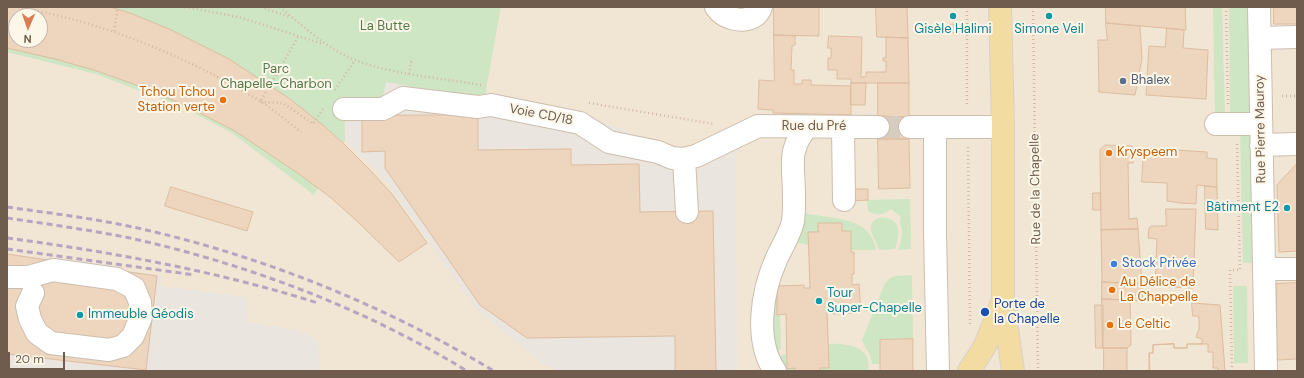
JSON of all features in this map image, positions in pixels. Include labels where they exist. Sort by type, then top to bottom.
[{"type":"main road","points":[[1000,7],[1003,126],[1003,301],[1013,371]]},
{"type":"main road","points":[[969,371],[985,346],[1003,301]]},
{"type":"street","points":[[717,14],[747,19],[757,14],[761,7]]},
{"type":"street","name":"Rue Pierre Mauroy","points":[[1259,7],[1266,371]]},
{"type":"street","points":[[1260,38],[1297,37]]},
{"type":"street","name":"Voie CD/18","points":[[344,109],[383,109],[403,98],[478,107],[491,105],[580,123],[609,142],[658,152],[672,158],[684,159]]},
{"type":"street","points":[[1227,124],[1297,144]]},
{"type":"street","name":"Rue du Pré","points":[[684,159],[696,156],[758,126],[878,127]]},
{"type":"street","points":[[910,127],[1003,126]]},
{"type":"street","points":[[775,371],[766,350],[762,327],[763,303],[768,280],[792,223],[794,209],[794,149],[799,138],[807,127]]},
{"type":"street","points":[[843,127],[844,200]]},
{"type":"street","points":[[935,127],[935,233],[938,371]]},
{"type":"street","points":[[684,159],[686,212]]},
{"type":"street","points":[[1264,269],[1297,269]]},
{"type":"street","points":[[53,270],[117,279],[134,288],[140,302],[141,317],[133,336],[123,346],[109,350],[50,343],[37,333],[30,319],[23,282],[53,270]]},
{"type":"path","points":[[18,7],[30,8]]},
{"type":"path","points":[[114,31],[118,7]]},
{"type":"path","points":[[185,7],[239,17],[298,37],[326,44]]},
{"type":"path","points":[[261,7],[292,17]]},
{"type":"path","points":[[280,7],[326,44],[355,60],[409,74],[487,86]]},
{"type":"path","points":[[967,7],[967,110]]},
{"type":"path","name":"Rue de la Chapelle","points":[[1033,7],[1038,371]]},
{"type":"path","points":[[1226,7],[1227,124],[1240,270],[1230,270],[1232,371]]},
{"type":"path","points":[[48,13],[114,31],[186,60],[260,102],[301,132]]},
{"type":"path","points":[[260,102],[298,37]]},
{"type":"path","points":[[409,74],[412,58]]},
{"type":"path","points":[[260,102],[283,103],[313,124]]},
{"type":"path","points":[[588,103],[716,124]]},
{"type":"path","points":[[968,151],[970,326]]},
{"type":"shaded area","points":[[7,7],[1297,7],[1297,371],[7,371]]},
{"type":"shaded area","points":[[386,82],[479,99],[480,94],[586,115],[658,144],[688,150],[750,116],[772,114],[736,152],[737,371],[561,371],[542,363],[476,309],[379,172],[345,140],[344,98]]},
{"type":"shaded area","points":[[7,254],[162,276],[161,286],[246,297],[247,322],[298,330],[317,340],[321,371],[7,371]]},
{"type":"green space","name":"Parc Chapelle-Charbon","points":[[7,7],[501,7],[485,95],[480,94],[479,99],[386,82],[382,100],[344,98],[345,140],[314,195],[232,133],[182,107],[96,74],[7,52]]},
{"type":"green space","points":[[1213,7],[1222,7],[1225,118],[1215,118]]},
{"type":"green space","points":[[1229,7],[1249,7],[1251,117],[1230,117]]},
{"type":"green space","points":[[1251,128],[1254,263],[1243,263],[1240,129]]},
{"type":"green space","points":[[910,199],[911,249],[898,250],[902,235],[900,221],[901,217],[891,209],[886,213],[871,213],[868,211],[867,200]]},
{"type":"green space","points":[[803,213],[844,220],[858,225],[870,234],[874,241],[876,250],[851,250],[851,231],[842,231],[842,223],[818,223],[818,232],[808,232],[809,245],[795,242]]},
{"type":"green space","points":[[878,218],[886,218],[895,223],[898,237],[895,249],[879,250],[871,228],[871,224]]},
{"type":"green space","points":[[912,275],[913,339],[880,340],[880,364],[872,364],[871,358],[862,340],[885,283],[890,278],[895,276]]},
{"type":"green space","points":[[1233,286],[1247,286],[1248,363],[1234,363]]},
{"type":"green space","points":[[777,291],[777,315],[780,315],[781,348],[777,353],[773,354],[773,292]]},
{"type":"green space","points":[[829,344],[843,344],[857,348],[863,352],[867,357],[868,371],[820,371],[820,368],[829,368]]},
{"type":"green space","points":[[786,354],[787,368],[795,368],[795,371],[779,371],[778,357]]},
{"type":"building","points":[[7,7],[110,7],[130,13],[169,29],[229,59],[290,99],[324,126],[368,168],[392,194],[427,243],[399,262],[330,197],[299,174],[235,131],[184,105],[136,85],[97,71],[55,59],[7,48]]},
{"type":"building","points":[[774,7],[819,7],[819,36],[774,35]]},
{"type":"building","points":[[876,7],[907,7],[908,38],[877,37]]},
{"type":"building","points":[[1106,7],[1185,7],[1186,30],[1106,23]]},
{"type":"building","points":[[1274,7],[1297,7],[1297,24],[1274,24]]},
{"type":"building","points":[[1106,23],[1140,26],[1142,59],[1135,95],[1099,92],[1098,40],[1107,40]]},
{"type":"building","points":[[957,24],[957,32],[949,33],[949,25]]},
{"type":"building","points":[[1167,28],[1184,30],[1183,48],[1208,50],[1206,99],[1146,95],[1149,46],[1165,47]]},
{"type":"building","points":[[774,35],[795,36],[795,45],[792,46],[791,70],[794,70],[794,84],[802,84],[802,80],[811,80],[811,85],[851,86],[851,115],[773,113],[773,110],[758,109],[759,80],[774,81]]},
{"type":"building","points":[[829,36],[862,37],[861,77],[866,77],[866,72],[886,72],[886,61],[883,61],[883,58],[886,58],[886,37],[908,38],[909,83],[851,83],[851,79],[837,79],[837,70],[828,70],[828,58],[831,58],[831,48],[828,48]]},
{"type":"building","points":[[851,83],[866,83],[865,105],[851,105]]},
{"type":"building","points":[[878,83],[909,83],[909,117],[878,116]]},
{"type":"building","points":[[478,115],[478,150],[571,149],[571,165],[639,164],[640,212],[713,211],[716,371],[675,371],[675,336],[527,338],[480,305],[385,168],[385,151],[362,152],[362,116]]},
{"type":"building","points":[[878,116],[910,117],[909,139],[878,139]]},
{"type":"building","points":[[878,139],[909,139],[910,188],[879,189]]},
{"type":"building","points":[[1105,145],[1132,146],[1133,163],[1128,163],[1129,219],[1137,218],[1138,229],[1101,230],[1100,150]]},
{"type":"building","points":[[1144,148],[1207,152],[1207,158],[1217,159],[1217,187],[1197,185],[1196,204],[1167,201],[1167,183],[1142,182]]},
{"type":"building","name":"Bâtiment E2","points":[[1297,164],[1297,251],[1279,252],[1277,185]]},
{"type":"building","points":[[1205,186],[1217,187],[1218,230],[1206,229]]},
{"type":"building","points":[[171,187],[253,212],[247,231],[165,206]]},
{"type":"building","points":[[850,189],[868,189],[868,200],[851,201]]},
{"type":"building","points":[[1093,193],[1100,193],[1101,210],[1093,210]]},
{"type":"building","points":[[1166,209],[1196,209],[1193,288],[1155,286],[1157,239],[1148,238],[1149,228],[1151,226],[1166,226]]},
{"type":"building","name":"Tour Super-Chapelle","points":[[818,223],[842,223],[842,231],[851,231],[851,252],[854,252],[854,274],[852,274],[852,285],[859,284],[861,313],[833,314],[833,311],[827,311],[829,368],[820,368],[820,371],[795,371],[795,368],[787,369],[786,314],[777,315],[777,286],[804,285],[804,288],[810,288],[808,232],[818,232]]},
{"type":"building","points":[[1138,229],[1142,284],[1102,282],[1101,230]]},
{"type":"building","name":"Immeuble Géodis","points":[[7,254],[157,276],[146,370],[7,354]]},
{"type":"building","points":[[1102,282],[1142,284],[1143,301],[1102,299]]},
{"type":"building","points":[[1297,283],[1297,359],[1277,360],[1276,284]]},
{"type":"building","points":[[1102,299],[1130,300],[1131,345],[1127,348],[1103,348]]},
{"type":"building","points":[[1192,303],[1220,305],[1225,371],[1149,371],[1149,353],[1153,353],[1153,345],[1174,344],[1174,348],[1187,348],[1187,344],[1202,344],[1202,339],[1196,337],[1199,329],[1199,318],[1198,316],[1193,316]]},
{"type":"building","points":[[1095,305],[1103,305],[1103,348],[1096,348]]},
{"type":"building","points":[[913,339],[913,371],[880,371],[880,340]]},
{"type":"building","points":[[1174,344],[1174,348],[1187,348],[1187,344],[1208,344],[1208,352],[1213,352],[1213,368],[1218,368],[1218,371],[1150,371],[1149,353],[1153,353],[1153,345]]},
{"type":"building","points":[[1104,348],[1127,348],[1127,371],[1104,371]]},
{"type":"tunnel","points":[[878,127],[910,127]]},
{"type":"railway","points":[[7,207],[86,218],[133,227],[180,238],[274,267],[364,303],[452,347],[494,371]]},
{"type":"railway","points":[[7,218],[130,238],[218,261],[261,275],[346,308],[387,327],[428,348],[467,371]]},
{"type":"railway","points":[[7,238],[125,256],[164,264],[241,281],[318,303]]},
{"type":"railway","points":[[7,249],[195,275]]},
{"type":"place","name":"Gisèle Halimi","points":[[953,16]]},
{"type":"place","name":"Simone Veil","points":[[1049,16]]},
{"type":"place","name":"Bhalex","points":[[1123,81]]},
{"type":"place","name":"Tchou Tchou Station verte","points":[[223,100]]},
{"type":"place","name":"Kryspeem","points":[[1109,153]]},
{"type":"place","name":"Bâtiment E2","points":[[1287,208]]},
{"type":"place","name":"Stock Privée","points":[[1114,264]]},
{"type":"place","name":"Au Délice de La Chappelle","points":[[1112,290]]},
{"type":"place","name":"Tour Super-Chapelle","points":[[819,301]]},
{"type":"place","name":"Porte de la Chapelle","points":[[985,312]]},
{"type":"place","name":"Immeuble Géodis","points":[[80,315]]},
{"type":"place","name":"Le Celtic","points":[[1110,325]]},
{"type":"park label","name":"La Butte","points":[[385,27]]}]
